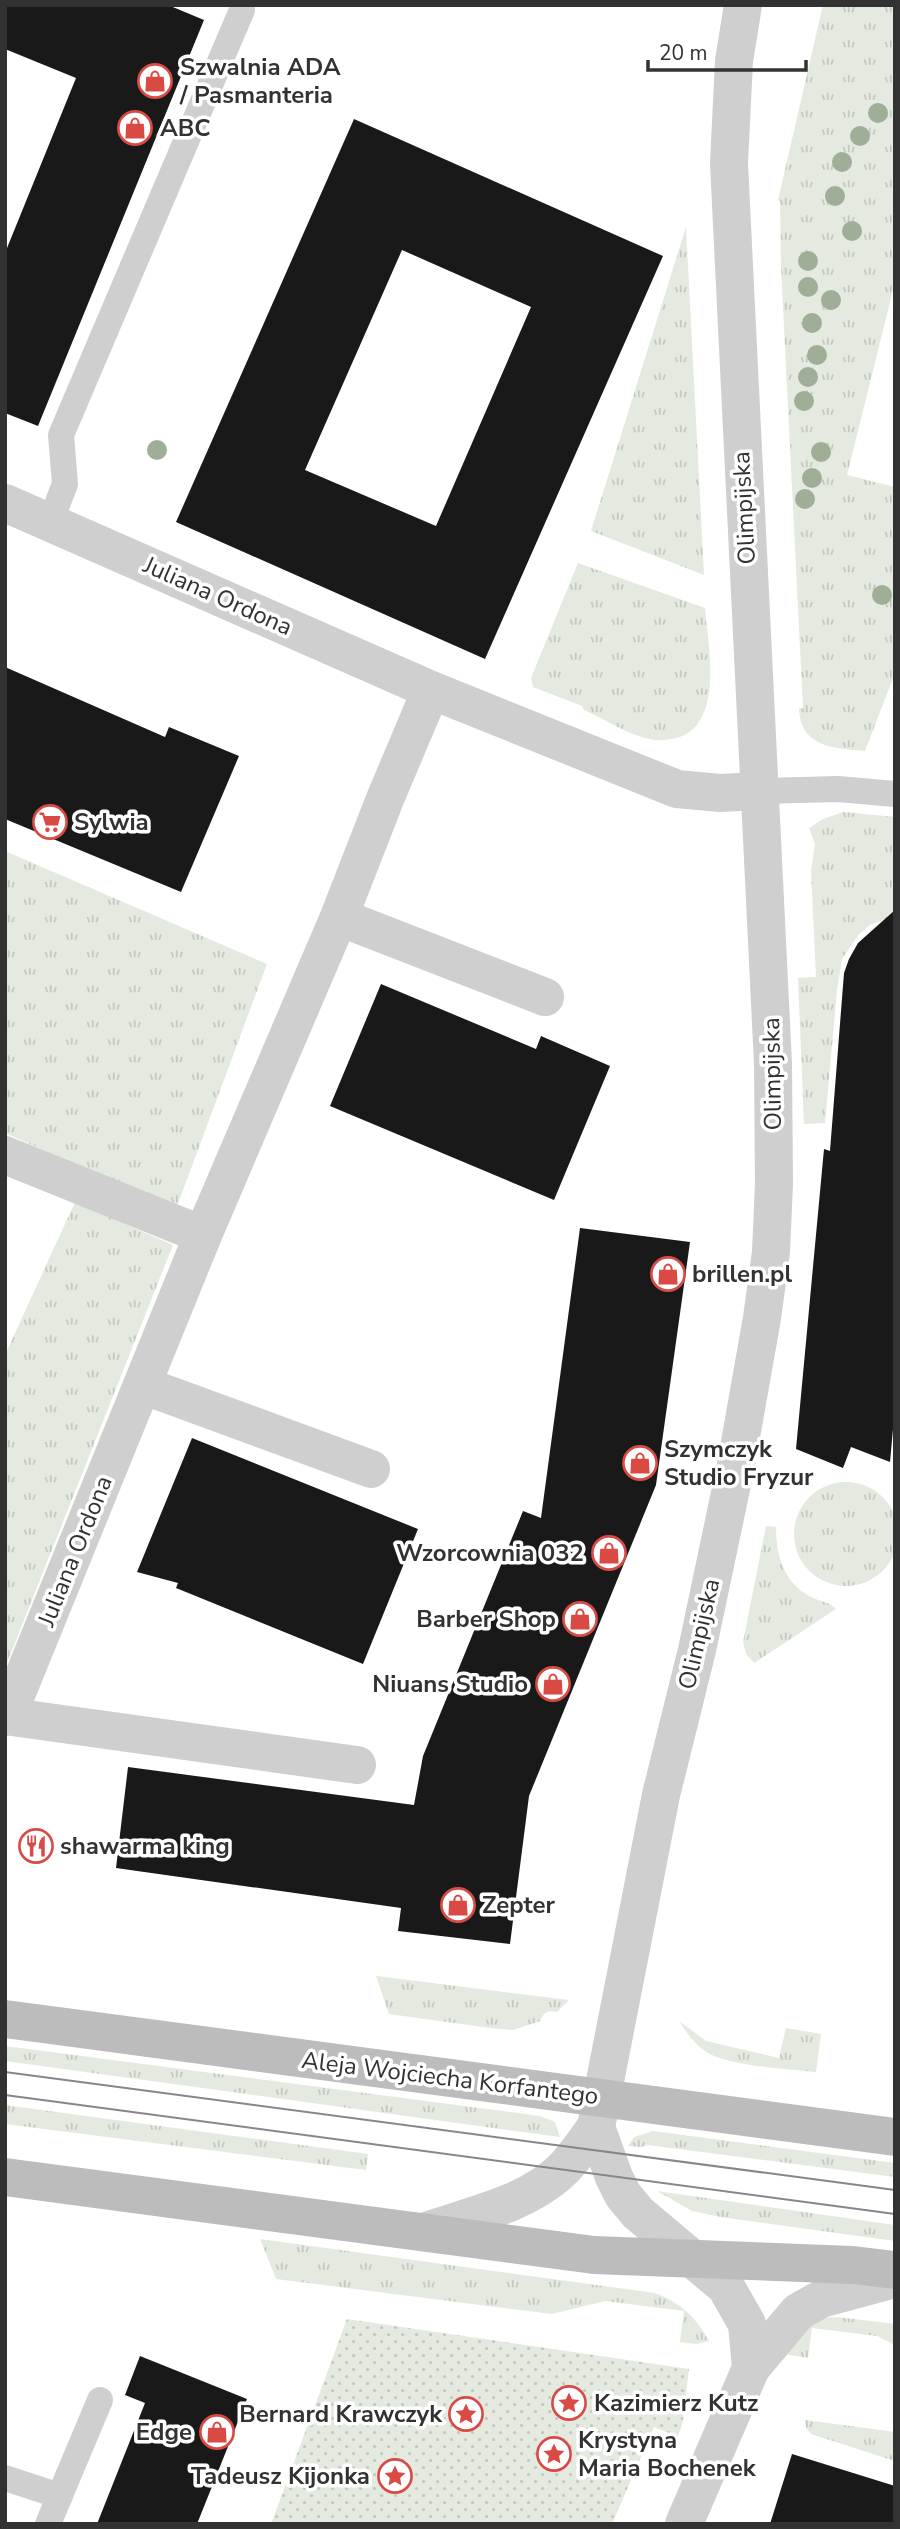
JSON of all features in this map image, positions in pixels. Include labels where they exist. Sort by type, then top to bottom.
[{"type":"main road","name":"Aleja Wojciecha Korfantego","points":[[5,2019],[599,2112],[895,2137]]},
{"type":"main road","points":[[5,2177],[594,2255],[853,2265],[895,2270]]},
{"type":"street","name":"Olimpijska","points":[[423,2232],[511,2201],[538,2188],[562,2170],[599,2112],[661,1795],[696,1650],[740,1445],[771,1252],[774,1183],[773,1064],[729,163],[734,61],[743,5]]},
{"type":"street","name":"Juliana Ordona","points":[[5,503],[431,690],[677,789],[698,792],[759,791]]},
{"type":"street","name":"Juliana Ordona","points":[[357,1765],[6,1716],[431,690]]},
{"type":"street","points":[[339,917],[545,997]]},
{"type":"street","points":[[5,1155],[203,1235]]},
{"type":"street","points":[[142,1385],[371,1469]]},
{"type":"street","points":[[599,2112],[614,2177],[623,2194],[638,2213],[726,2287],[747,2324],[751,2368]]},
{"type":"street","points":[[684,2524],[751,2368],[798,2312],[821,2300],[895,2279]]},
{"type":"lane","points":[[50,523],[65,484],[61,435],[242,10]]},
{"type":"lane","points":[[759,791],[838,789],[895,794]]},
{"type":"lane","points":[[48,2524],[100,2400]]},
{"type":"lane","points":[[5,2478],[60,2496]]},
{"type":"green space","points":[[823,5],[895,5],[895,282],[847,475],[895,487],[895,673],[865,751],[831,747],[813,739],[801,722],[799,709],[803,708],[778,200]]},
{"type":"green space","points":[[686,227],[704,575],[591,531]]},
{"type":"green space","points":[[578,563],[705,608],[710,680],[703,715],[694,728],[680,737],[667,740],[645,738],[584,710],[582,706],[533,687],[531,678]]},
{"type":"green space","points":[[844,812],[895,817],[895,915],[870,925],[859,934],[842,959],[825,1123],[804,1124],[798,978],[816,977],[811,871],[815,844],[809,828],[823,819]]},
{"type":"green space","points":[[5,851],[267,964],[176,1209],[5,1133]]},
{"type":"green space","points":[[75,1202],[173,1245],[5,1668],[5,1355]]},
{"type":"green space","points":[[846,1482],[866,1486],[883,1497],[894,1514],[898,1534],[894,1554],[883,1571],[866,1582],[846,1586],[826,1582],[809,1571],[798,1554],[794,1534],[798,1514],[809,1497],[826,1486]]},
{"type":"green space","points":[[766,1526],[776,1527],[783,1568],[794,1584],[811,1597],[836,1609],[754,1663],[746,1654],[743,1642]]},
{"type":"green space","points":[[376,1976],[569,2000],[557,2012],[545,2014],[540,2021],[513,2030],[498,2029],[389,2014]]},
{"type":"green space","points":[[679,2021],[706,2041],[779,2058],[786,2028],[821,2034],[816,2072],[760,2066],[718,2057],[699,2046]]},
{"type":"green space","points":[[5,2046],[540,2116],[555,2122],[560,2137],[5,2061]]},
{"type":"green space","points":[[5,2105],[368,2154],[366,2170],[5,2124]]},
{"type":"green space","points":[[653,2131],[895,2163],[895,2177],[648,2145],[628,2146],[634,2137]]},
{"type":"green space","points":[[657,2191],[895,2225],[895,2241],[692,2211]]},
{"type":"green space","points":[[260,2239],[655,2293],[673,2301],[687,2312],[709,2341],[697,2344],[680,2342],[684,2311],[605,2301],[552,2314],[276,2279]]},
{"type":"green space","points":[[837,2317],[895,2324],[895,2345],[877,2336],[812,2328],[808,2358],[784,2354],[790,2342],[820,2318]]},
{"type":"green space","points":[[347,2319],[689,2369],[683,2421],[678,2437],[654,2427],[612,2524],[271,2524]]},
{"type":"green space","points":[[805,2420],[895,2432],[895,2461],[811,2434],[806,2428]]},
{"type":"building","points":[[5,5],[168,5],[204,20],[38,426],[5,413],[5,253],[76,78],[5,49]]},
{"type":"building","points":[[354,119],[663,256],[485,659],[176,522]],"holes":[[[402,250],[531,307],[436,526],[305,470]]]},
{"type":"building","points":[[5,667],[165,737],[169,727],[239,756],[181,892],[5,819]]},
{"type":"building","points":[[895,910],[895,1407],[890,1462],[851,1447],[843,1468],[796,1449],[824,1149],[830,1151],[844,973],[858,943]]},
{"type":"building","points":[[381,984],[536,1049],[541,1036],[610,1066],[554,1200],[330,1106]]},
{"type":"building","points":[[580,1228],[690,1242],[656,1485],[529,1796],[510,1944],[398,1931],[401,1908],[116,1868],[128,1767],[414,1805],[423,1756],[523,1511],[541,1518]]},
{"type":"building","points":[[192,1438],[418,1529],[363,1664],[176,1588],[178,1583],[137,1572]]},
{"type":"building","points":[[140,2356],[247,2399],[197,2524],[97,2524],[145,2403],[125,2395]]},
{"type":"building","points":[[792,2454],[895,2486],[895,2524],[770,2524]]},
{"type":"tram line","points":[[5,2072],[895,2190]]},
{"type":"tram line","points":[[5,2095],[895,2214]]},
{"type":"place","name":"Szwalnia ADA / Pasmanteria","points":[[155,81]]},
{"type":"place","name":"ABC","points":[[135,128]]},
{"type":"place","name":"Sylwia","points":[[50,822]]},
{"type":"place","name":"brillen.pl","points":[[668,1274]]},
{"type":"place","name":"Szymczyk Studio Fryzur","points":[[640,1463]]},
{"type":"place","name":"Wzorcownia 032","points":[[609,1553]]},
{"type":"place","name":"Barber Shop","points":[[580,1619]]},
{"type":"place","name":"Niuans Studio","points":[[553,1684]]},
{"type":"place","name":"shawarma king","points":[[36,1846]]},
{"type":"place","name":"Zepter","points":[[458,1905]]},
{"type":"place","name":"Kazimierz Kutz","points":[[569,2403]]},
{"type":"place","name":"Bernard Krawczyk","points":[[466,2414]]},
{"type":"place","name":"Edge","points":[[217,2432]]},
{"type":"place","name":"Krystyna Maria Bochenek","points":[[554,2454]]},
{"type":"place","name":"Tadeusz Kijonka","points":[[395,2476]]}]
